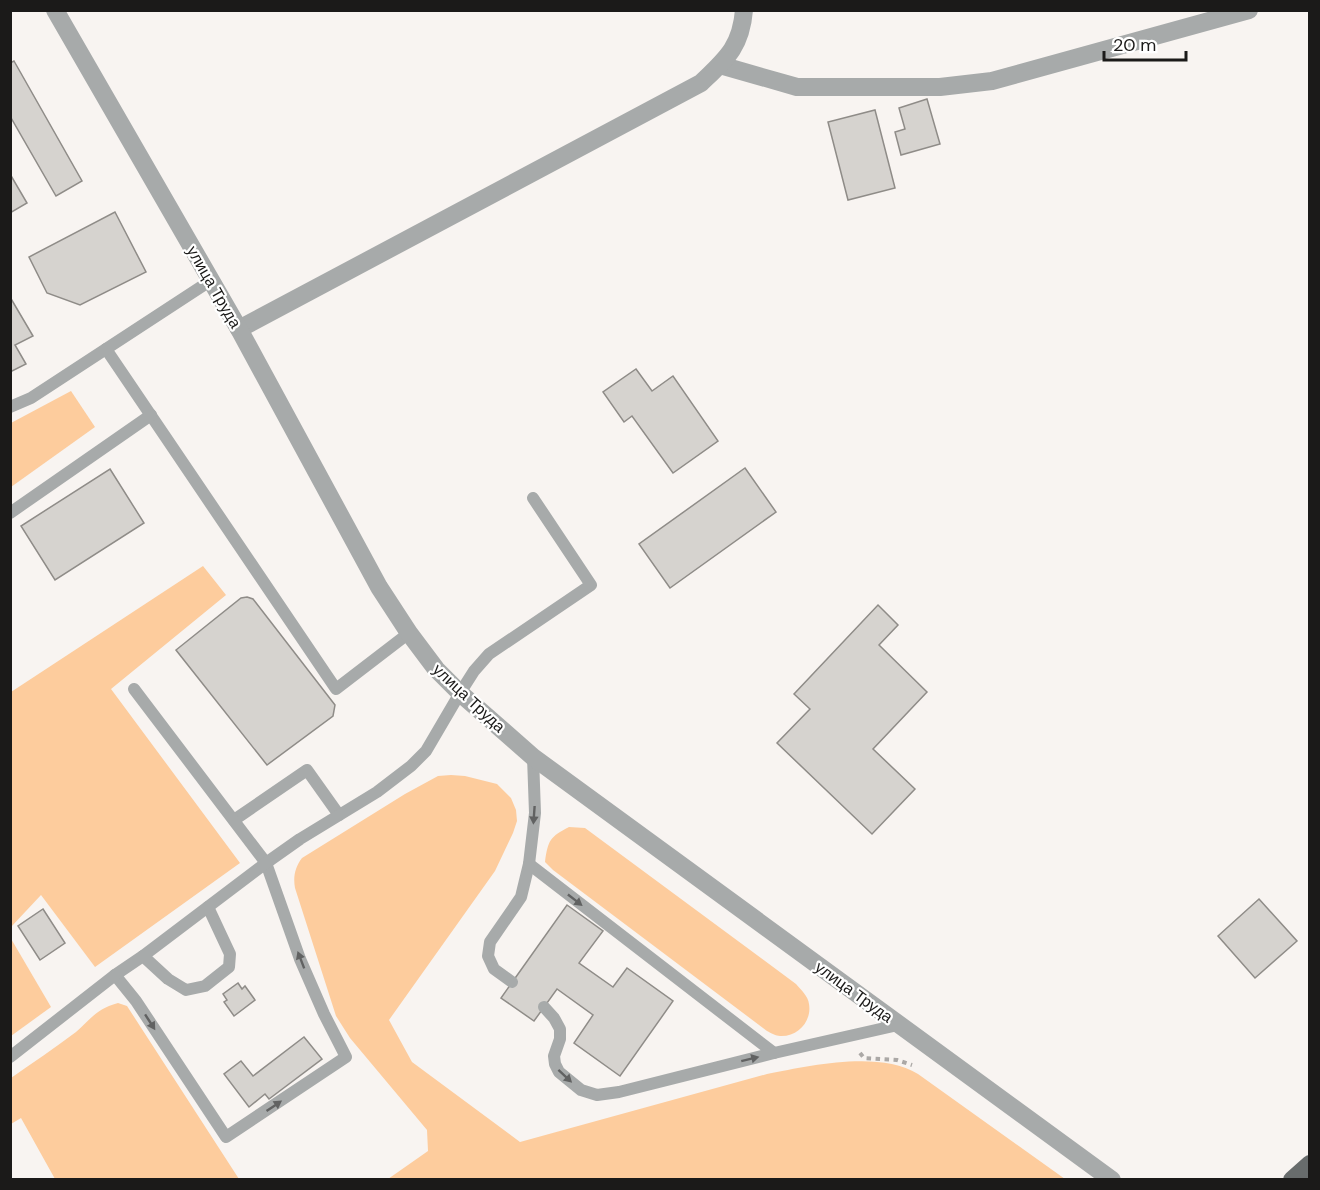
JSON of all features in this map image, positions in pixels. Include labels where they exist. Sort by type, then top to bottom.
[{"type":"main road","points":[[1292,1179],[1310,1164]]},
{"type":"street","name":"улица Труда","points":[[55,10],[239,329],[379,587],[436,669],[533,757],[1112,1179]]},
{"type":"street","points":[[239,329],[701,83],[736,46],[744,10]]},
{"type":"street","points":[[720,65],[797,87],[940,87],[992,81],[1249,10]]},
{"type":"lane","points":[[10,407],[31,398],[210,281]]},
{"type":"lane","points":[[106,349],[336,689],[409,633]]},
{"type":"lane","points":[[10,513],[151,415]]},
{"type":"lane","points":[[10,1057],[115,975],[266,863],[300,839],[377,792],[411,766],[426,751],[474,671],[489,654],[591,585],[533,498]]},
{"type":"lane","points":[[115,975],[136,1001],[226,1137],[346,1057],[300,959],[266,863],[134,689]]},
{"type":"lane","points":[[512,982],[494,969],[488,956],[490,942],[520,897],[529,864],[535,813],[533,757]]},
{"type":"lane","points":[[234,820],[307,770],[339,815]]},
{"type":"lane","points":[[529,864],[774,1053]]},
{"type":"lane","points":[[143,956],[168,979],[186,990],[205,986],[230,967],[230,954],[208,907]]},
{"type":"lane","points":[[544,1007],[560,1029],[560,1039],[554,1056],[559,1072],[581,1090],[597,1095],[619,1092],[898,1024]]},
{"type":"path","points":[[844,1037],[864,1058],[897,1060],[915,1067]]},
{"type":"shaded area","points":[[71,391],[95,427],[11,487],[11,423]]},
{"type":"shaded area","points":[[203,566],[226,595],[111,689],[240,863],[95,967],[41,895],[11,927],[11,692]]},
{"type":"shaded area","points":[[451,775],[497,784],[511,798],[516,810],[517,821],[495,871],[389,1020],[412,1062],[520,1142],[767,1074],[823,1064],[864,1061],[902,1067],[918,1074],[1065,1179],[388,1179],[428,1151],[427,1130],[350,1038],[336,1016],[295,888],[294,876],[302,858],[405,794],[438,776]]},
{"type":"shaded area","points":[[569,827],[585,828],[796,984],[806,996],[809,1004],[808,1016],[802,1027],[787,1036],[777,1036],[767,1031],[553,870],[545,862],[547,849],[554,837]]},
{"type":"shaded area","points":[[10,937],[51,1007],[11,1036],[10,1036]]},
{"type":"shaded area","points":[[118,1003],[127,1006],[239,1179],[55,1179],[21,1118],[11,1124],[11,1078],[76,1032],[99,1011]]},
{"type":"building","points":[[14,61],[82,181],[56,196],[10,116],[10,63]]},
{"type":"building","points":[[927,99],[940,144],[901,155],[895,132],[905,129],[899,108]]},
{"type":"building","points":[[875,110],[895,188],[848,200],[828,122]]},
{"type":"building","points":[[10,174],[27,203],[10,213]]},
{"type":"building","points":[[115,212],[146,272],[80,305],[47,293],[29,257]]},
{"type":"building","points":[[10,297],[33,336],[15,345],[26,364],[10,372]]},
{"type":"building","points":[[636,369],[652,391],[673,376],[718,441],[673,473],[632,416],[624,422],[603,392]]},
{"type":"building","points":[[745,468],[776,512],[670,588],[639,544]]},
{"type":"building","points":[[110,469],[144,523],[55,580],[21,526]]},
{"type":"building","points":[[241,598],[253,599],[335,705],[333,716],[267,765],[176,650]]},
{"type":"building","points":[[878,605],[898,625],[879,645],[927,692],[873,749],[915,789],[872,834],[777,743],[810,709],[794,694]]},
{"type":"building","points":[[1259,899],[1297,941],[1255,978],[1218,936]]},
{"type":"building","points":[[567,905],[603,931],[579,963],[613,987],[627,968],[673,1001],[620,1076],[574,1043],[593,1015],[557,989],[534,1021],[501,998]]},
{"type":"building","points":[[43,909],[65,943],[40,960],[18,926]]},
{"type":"building","points":[[238,983],[242,989],[245,986],[255,1000],[234,1016],[224,1002],[227,1000],[223,994]]},
{"type":"building","points":[[304,1037],[322,1059],[269,1099],[265,1094],[249,1107],[224,1074],[241,1061],[253,1076]]}]
